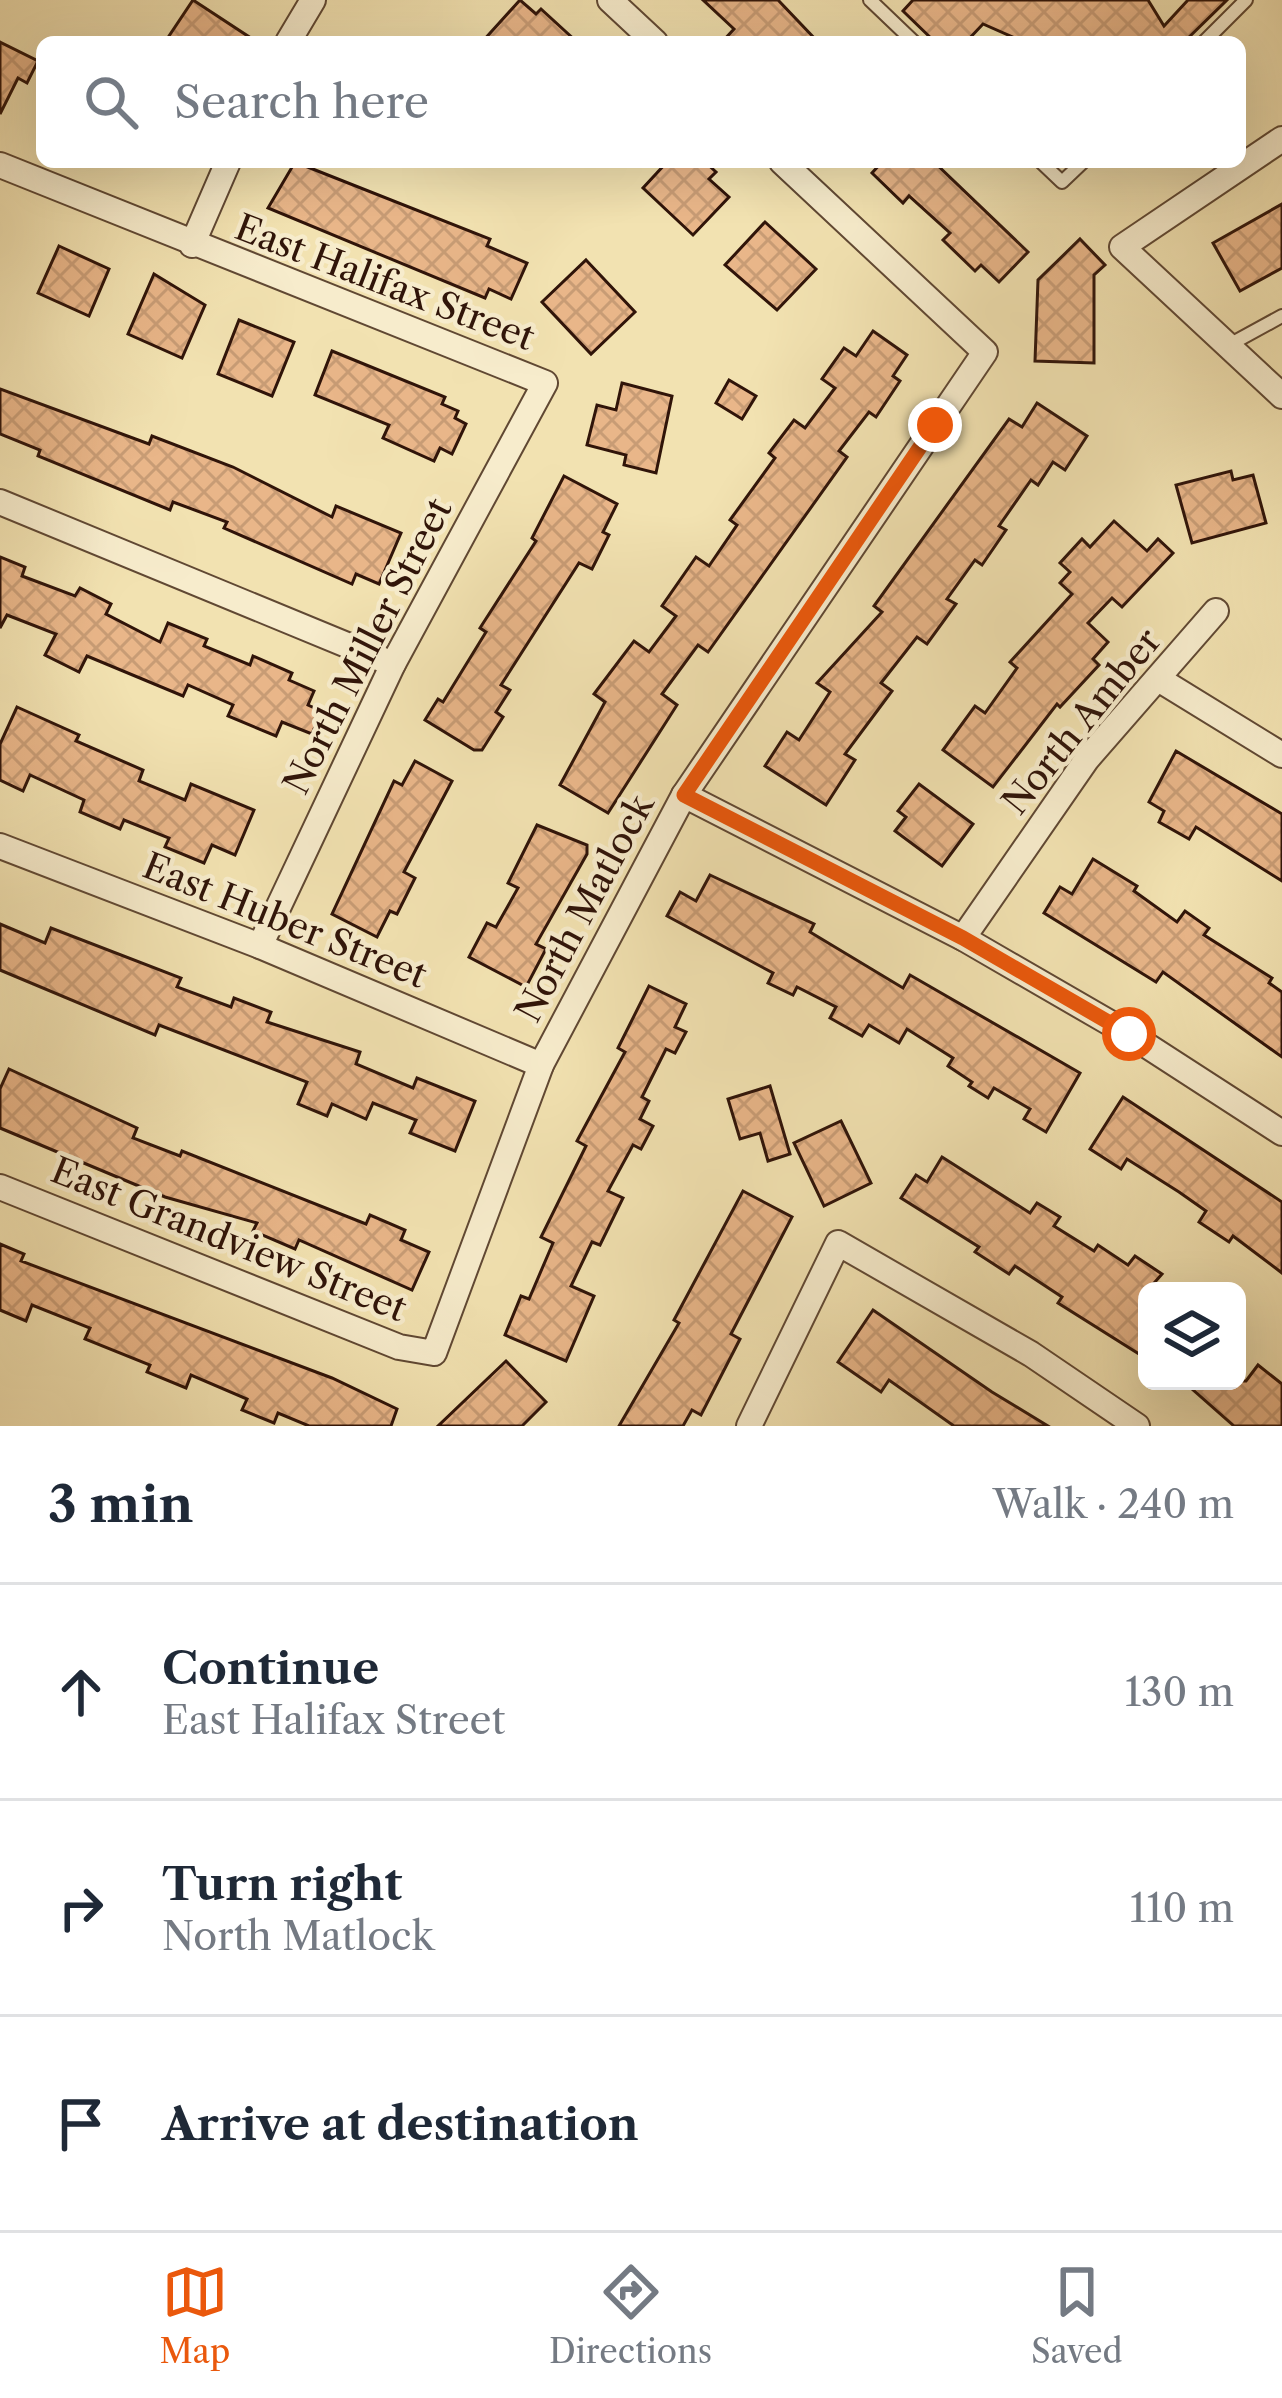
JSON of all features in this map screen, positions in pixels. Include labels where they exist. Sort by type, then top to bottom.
[{"type":"street","points":[[292,36],[313,0]]},
{"type":"street","points":[[610,0],[649,36]]},
{"type":"street","points":[[1246,163],[1282,139]]},
{"type":"street","name":"East Halifax Street","points":[[0,165],[545,383]]},
{"type":"street","points":[[192,245],[225,168]]},
{"type":"street","name":"North Matlock","points":[[434,1352],[541,1066],[684,795],[985,352],[788,168]]},
{"type":"street","points":[[1239,168],[1122,247],[1282,396]]},
{"type":"street","name":"North Miller Street","points":[[260,946],[393,664],[545,383]]},
{"type":"street","points":[[0,502],[393,664]]},
{"type":"street","name":"North Amber","points":[[963,938],[1087,759],[1216,611]]},
{"type":"street","points":[[1160,680],[1282,754]]},
{"type":"street","points":[[684,795],[963,938],[1129,1034],[1282,1133]]},
{"type":"street","name":"East Huber Street","points":[[0,846],[260,946],[541,1066]]},
{"type":"street","name":"East Grandview Street","points":[[0,1186],[399,1347],[434,1352]]},
{"type":"street","points":[[749,1426],[838,1244],[1031,1354],[1137,1426]]},
{"type":"lane","points":[[870,0],[908,36]]},
{"type":"lane","points":[[1210,36],[1246,0]]},
{"type":"lane","points":[[1047,168],[1062,182],[1076,168]]},
{"type":"lane","points":[[1229,345],[1282,316]]},
{"type":"building","points":[[193,0],[248,36],[169,36]]},
{"type":"building","points":[[520,0],[536,14],[541,9],[570,36],[487,36]]},
{"type":"building","points":[[703,0],[778,0],[812,36],[728,36],[734,29]]},
{"type":"building","points":[[913,0],[1148,0],[1164,26],[1188,0],[1227,0],[1190,36],[1010,36],[983,24],[972,36],[929,36],[903,11]]},
{"type":"building","points":[[0,42],[36,60],[36,65],[27,83],[18,78],[0,114]]},
{"type":"building","points":[[291,168],[310,168],[490,239],[487,246],[527,263],[511,299],[489,289],[485,298],[268,208]]},
{"type":"building","points":[[661,168],[712,168],[716,172],[709,179],[729,197],[693,235],[643,188]]},
{"type":"building","points":[[877,168],[940,168],[1028,252],[999,282],[981,265],[975,271],[943,240],[950,233],[909,196],[903,203],[872,173]]},
{"type":"building","points":[[1282,204],[1282,268],[1240,291],[1213,243]]},
{"type":"building","points":[[765,222],[816,269],[777,310],[725,265]]},
{"type":"building","points":[[1080,239],[1105,265],[1094,275],[1094,363],[1035,361],[1038,280]]},
{"type":"building","points":[[59,246],[109,269],[89,316],[38,293]]},
{"type":"building","points":[[586,260],[635,312],[591,354],[542,302]]},
{"type":"building","points":[[154,274],[205,305],[182,358],[128,334]]},
{"type":"building","points":[[239,320],[294,342],[272,396],[218,374]]},
{"type":"building","points":[[873,331],[907,355],[893,376],[900,381],[876,417],[869,412],[839,451],[847,457],[708,652],[698,645],[662,694],[677,705],[608,813],[560,785],[605,702],[594,694],[634,641],[649,652],[676,616],[662,606],[696,557],[709,566],[737,525],[730,520],[775,458],[769,453],[794,420],[805,428],[835,388],[822,379],[844,348],[856,356]]},
{"type":"building","points":[[332,351],[445,397],[442,404],[458,411],[455,418],[466,424],[452,454],[440,448],[434,461],[383,438],[389,425],[315,395]]},
{"type":"building","points":[[729,380],[756,396],[742,419],[716,403]]},
{"type":"building","points":[[622,383],[672,396],[656,473],[624,465],[626,455],[587,445],[597,405],[616,410]]},
{"type":"building","points":[[0,389],[149,444],[152,436],[233,467],[332,517],[336,506],[401,533],[379,584],[356,574],[352,584],[224,528],[227,522],[173,502],[170,510],[38,456],[40,450],[0,434]]},
{"type":"building","points":[[1037,403],[1087,436],[1065,470],[1053,462],[1038,485],[1031,480],[999,526],[1006,530],[982,565],[975,560],[947,599],[956,604],[927,644],[917,637],[881,683],[892,691],[845,754],[855,760],[826,805],[765,766],[787,732],[799,740],[830,692],[817,683],[882,612],[874,606],[1009,419],[1022,427]]},
{"type":"building","points":[[1231,471],[1233,480],[1253,475],[1266,523],[1192,543],[1176,485]]},
{"type":"building","points":[[564,476],[617,504],[603,532],[609,535],[592,569],[579,563],[501,685],[510,690],[496,712],[503,717],[482,750],[474,750],[425,720],[438,699],[443,702],[486,632],[480,628],[536,541],[532,538]]},
{"type":"building","points":[[1114,521],[1147,551],[1158,539],[1173,553],[1122,607],[1112,598],[1088,623],[1108,642],[1093,659],[1099,665],[1060,707],[1057,704],[993,787],[943,750],[975,706],[985,713],[1017,668],[1010,662],[1072,594],[1060,583],[1070,572],[1060,563],[1082,539],[1090,547]]},
{"type":"building","points":[[0,557],[25,567],[22,576],[75,596],[80,588],[111,604],[106,614],[160,642],[168,623],[207,639],[204,646],[250,665],[253,656],[292,673],[289,680],[314,691],[308,705],[321,711],[312,734],[282,722],[276,736],[228,716],[233,705],[188,685],[183,696],[87,656],[79,672],[45,655],[56,634],[7,615],[0,628]]},
{"type":"building","points":[[17,707],[79,735],[76,741],[143,770],[139,781],[185,800],[191,784],[254,810],[235,855],[212,845],[204,863],[165,847],[169,838],[124,820],[120,829],[80,812],[84,800],[30,775],[23,791],[0,780],[0,744]]},
{"type":"building","points":[[1176,751],[1282,814],[1282,881],[1196,827],[1189,839],[1159,822],[1164,811],[1149,802]]},
{"type":"building","points":[[415,761],[452,781],[404,872],[415,878],[397,914],[390,911],[377,937],[332,914],[394,781],[402,785]]},
{"type":"building","points":[[919,784],[973,824],[942,866],[895,831],[906,817],[898,811]]},
{"type":"building","points":[[537,825],[587,845],[587,854],[536,944],[546,949],[526,987],[469,957],[487,923],[496,927],[518,888],[508,883]]},
{"type":"building","points":[[1093,859],[1137,886],[1134,891],[1177,922],[1185,911],[1209,928],[1204,935],[1272,978],[1269,983],[1282,992],[1282,1057],[1163,972],[1156,982],[1044,913],[1060,887],[1072,894]]},
{"type":"building","points":[[710,875],[814,924],[810,932],[903,988],[910,975],[1080,1073],[1046,1132],[1024,1119],[1030,1109],[994,1088],[988,1098],[969,1086],[972,1082],[948,1066],[953,1058],[907,1029],[899,1043],[869,1025],[862,1036],[830,1018],[836,1007],[797,987],[793,995],[768,983],[773,973],[667,916],[680,892],[696,901]]},
{"type":"building","points":[[0,924],[45,943],[51,928],[181,978],[177,987],[231,1007],[234,998],[271,1012],[267,1022],[360,1052],[356,1064],[413,1088],[417,1078],[475,1101],[455,1151],[410,1133],[416,1120],[373,1103],[366,1119],[332,1104],[327,1116],[298,1104],[307,1082],[159,1025],[155,1035],[0,970]]},
{"type":"building","points":[[649,986],[686,1004],[675,1027],[686,1032],[675,1053],[666,1049],[642,1097],[649,1101],[640,1119],[653,1126],[641,1149],[633,1145],[608,1191],[623,1198],[600,1245],[592,1242],[571,1286],[594,1296],[566,1361],[505,1335],[521,1296],[529,1299],[553,1243],[541,1237],[586,1146],[577,1141],[625,1052],[618,1048]]},
{"type":"building","points":[[9,1069],[137,1128],[133,1138],[180,1156],[182,1151],[366,1224],[370,1215],[405,1230],[401,1240],[429,1252],[412,1290],[299,1240],[295,1249],[253,1231],[257,1223],[165,1197],[0,1128],[0,1089]]},
{"type":"building","points":[[770,1086],[790,1154],[768,1161],[760,1133],[740,1139],[728,1099]]},
{"type":"building","points":[[1123,1097],[1282,1202],[1282,1273],[1233,1236],[1229,1242],[1199,1222],[1206,1211],[1179,1192],[1127,1159],[1121,1169],[1090,1149]]},
{"type":"building","points":[[841,1121],[871,1183],[824,1206],[794,1143]]},
{"type":"building","points":[[942,1157],[1030,1213],[1037,1203],[1060,1217],[1054,1226],[1094,1251],[1098,1245],[1128,1265],[1135,1256],[1162,1274],[1155,1282],[1138,1282],[1138,1353],[1058,1303],[1062,1297],[1015,1266],[1009,1274],[975,1252],[979,1247],[901,1198],[916,1175],[927,1182]]},
{"type":"building","points":[[743,1191],[792,1217],[731,1334],[740,1339],[701,1415],[692,1410],[683,1426],[619,1426],[679,1323],[674,1320]]},
{"type":"building","points":[[0,1244],[24,1254],[21,1261],[332,1378],[397,1409],[391,1426],[309,1426],[278,1413],[274,1423],[242,1410],[247,1399],[191,1375],[186,1388],[147,1372],[150,1365],[85,1339],[90,1328],[32,1305],[26,1321],[0,1310]]},
{"type":"building","points":[[873,1310],[1048,1426],[954,1426],[889,1380],[881,1392],[838,1362]]},
{"type":"building","points":[[506,1361],[546,1402],[522,1426],[438,1426]]},
{"type":"building","points":[[1258,1365],[1282,1384],[1282,1426],[1234,1426],[1193,1390],[1246,1390],[1246,1381]]},
{"type":"route","points":[[935,425],[684,795],[963,938],[1129,1034]]}]
